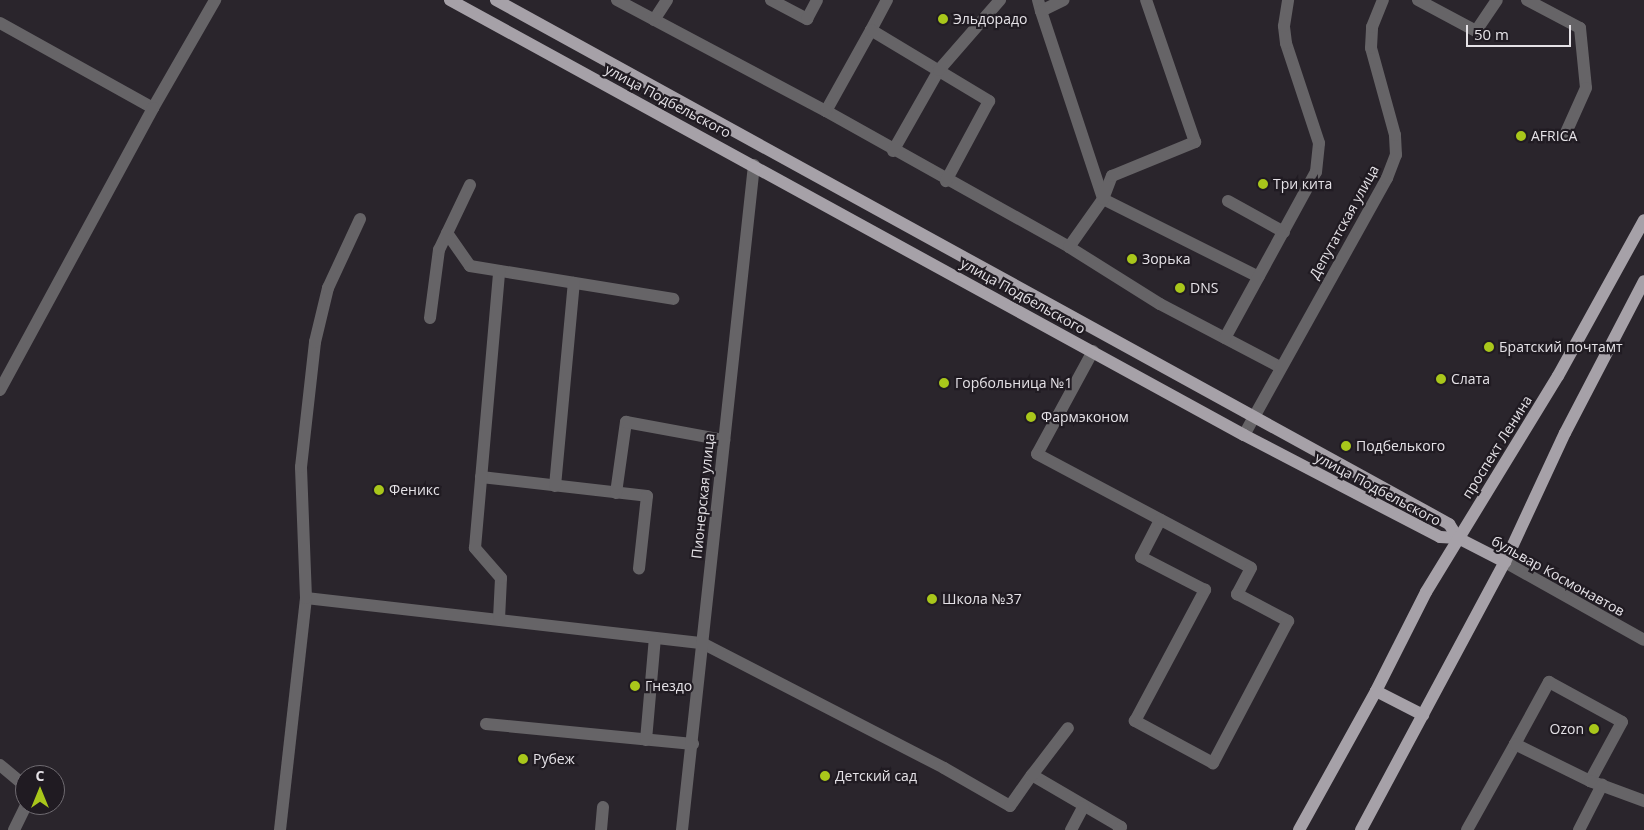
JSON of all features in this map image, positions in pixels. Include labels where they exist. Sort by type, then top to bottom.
[{"type":"main road","name":"улица Подбельского","points":[[450,0],[1244,435],[1440,538],[1458,538]]},
{"type":"main road","name":"улица Подбельского","points":[[496,0],[1448,524],[1458,538]]},
{"type":"main road","points":[[636,101],[646,83]]},
{"type":"main road","name":"проспект Ленина","points":[[1299,830],[1376,691],[1426,592],[1558,376],[1644,220]]},
{"type":"main road","points":[[1361,830],[1505,562],[1565,433],[1644,281]]},
{"type":"main road","name":"бульвар Космонавтов","points":[[1458,538],[1505,562]]},
{"type":"main road","points":[[1376,691],[1424,715]]},
{"type":"street","points":[[0,390],[153,108],[215,0]]},
{"type":"street","points":[[617,0],[826,112],[946,181],[1070,247],[1160,304],[1280,367]]},
{"type":"street","points":[[654,20],[667,0]]},
{"type":"street","points":[[771,0],[807,19],[817,0]]},
{"type":"street","points":[[826,112],[887,0]]},
{"type":"street","points":[[894,152],[938,70],[1000,0]]},
{"type":"street","points":[[1064,0],[1040,6],[1103,199],[1259,277]]},
{"type":"street","points":[[1070,247],[1103,199],[1112,176],[1194,142],[1146,0]]},
{"type":"street","points":[[1225,338],[1316,172],[1319,143],[1286,43],[1284,26],[1288,0]]},
{"type":"street","name":"Депутатская улица","points":[[1244,435],[1280,367],[1387,178],[1396,156],[1395,136],[1371,48],[1372,26],[1383,0]]},
{"type":"street","points":[[1418,0],[1476,32],[1497,0]]},
{"type":"street","points":[[1527,0],[1580,28],[1586,88],[1565,134]]},
{"type":"street","points":[[0,23],[153,108]]},
{"type":"street","points":[[871,30],[989,100],[946,181]]},
{"type":"street","name":"Пионерская улица","points":[[682,830],[693,744],[702,643],[754,165]]},
{"type":"street","points":[[430,318],[439,250],[470,185]]},
{"type":"street","points":[[1228,201],[1284,232]]},
{"type":"street","points":[[280,830],[306,598],[301,467],[315,342],[328,288],[360,219]]},
{"type":"street","points":[[447,233],[470,266],[673,299]]},
{"type":"street","points":[[499,271],[475,548],[501,578],[499,619]]},
{"type":"street","points":[[555,486],[574,283]]},
{"type":"street","points":[[1093,351],[1037,454],[1251,568],[1237,594],[1288,621],[1213,763],[1135,721],[1204,590],[1141,557],[1160,520]]},
{"type":"street","points":[[616,493],[626,422],[724,440]]},
{"type":"street","points":[[481,478],[647,496],[639,569]]},
{"type":"street","name":"бульвар Космонавтов","points":[[1505,562],[1644,640]]},
{"type":"street","points":[[306,598],[702,643],[944,768],[1010,806],[1068,728]]},
{"type":"street","points":[[646,740],[655,638]]},
{"type":"street","points":[[1468,830],[1549,682],[1622,722],[1590,781]]},
{"type":"street","points":[[486,724],[693,744]]},
{"type":"street","points":[[1515,744],[1590,781],[1644,801]]},
{"type":"street","points":[[0,765],[15,778]]},
{"type":"street","points":[[1032,775],[1083,807],[1121,827],[1119,830]]},
{"type":"street","points":[[1579,830],[1602,785]]},
{"type":"street","points":[[601,830],[603,807]]},
{"type":"street","points":[[1071,830],[1083,807]]},
{"type":"street","points":[[14,830],[21,815]]},
{"type":"place","name":"Эльдорадо","points":[[943,19]]},
{"type":"place","name":"AFRICA","points":[[1521,136]]},
{"type":"place","name":"Три кита","points":[[1263,184]]},
{"type":"place","name":"Зорька","points":[[1132,259]]},
{"type":"place","name":"DNS","points":[[1180,288]]},
{"type":"place","name":"Братский почтамт","points":[[1489,347]]},
{"type":"place","name":"Слата","points":[[1441,379]]},
{"type":"place","name":"Горбольница №1","points":[[944,383]]},
{"type":"place","name":"Фармэконом","points":[[1031,417]]},
{"type":"place","name":"Подбелького","points":[[1346,446]]},
{"type":"place","name":"Феникс","points":[[379,490]]},
{"type":"place","name":"Школа №37","points":[[932,599]]},
{"type":"place","name":"Гнездо","points":[[635,686]]},
{"type":"place","name":"Ozon","points":[[1594,729]]},
{"type":"place","name":"Рубеж","points":[[523,759]]},
{"type":"place","name":"Детский сад","points":[[825,776]]}]
